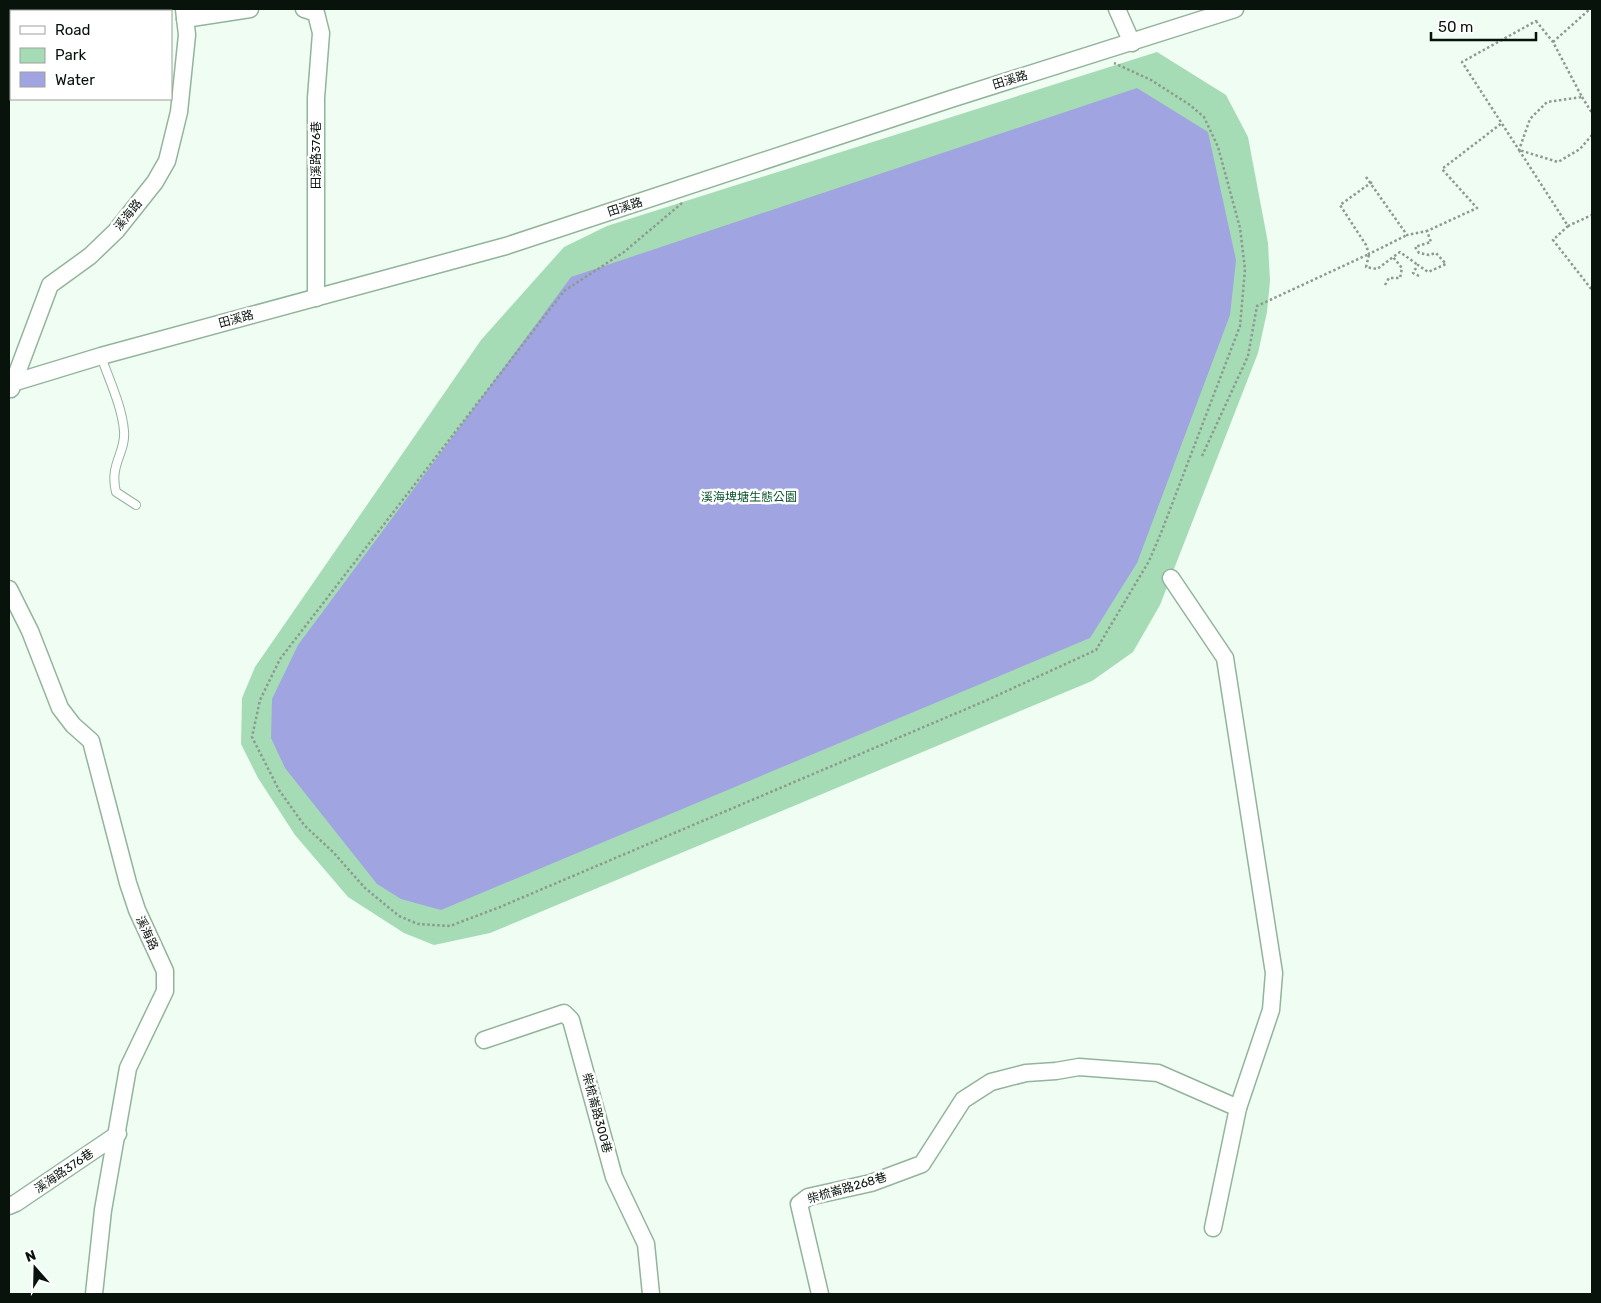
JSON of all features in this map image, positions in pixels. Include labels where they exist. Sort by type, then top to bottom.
[{"type":"street","points":[[185,14],[250,9]]},
{"type":"street","points":[[1117,9],[1132,42]]},
{"type":"street","name":"田溪路","points":[[10,386],[101,356],[506,246],[954,98],[1235,9]]},
{"type":"street","name":"田溪路376巷","points":[[310,11],[321,33],[316,98],[316,298]]},
{"type":"street","name":"溪海路","points":[[10,386],[50,285],[90,256],[116,231],[155,182],[167,161],[179,112],[187,35],[185,14]]},
{"type":"street","points":[[1171,578],[1225,658],[1274,973],[1272,1010],[1238,1108],[1213,1228]]},
{"type":"street","name":"溪海路","points":[[9,589],[30,631],[60,708],[72,725],[92,741],[128,883],[137,910],[165,971],[165,991],[128,1068],[118,1134],[103,1210],[94,1294]]},
{"type":"street","name":"柴梳崙路300巷","points":[[484,1040],[564,1013],[571,1020],[614,1176],[646,1244],[651,1294]]},
{"type":"street","name":"柴梳崙路268巷","points":[[820,1294],[799,1204],[808,1197],[871,1183],[922,1164],[963,1100],[991,1082],[1026,1072],[1056,1071],[1080,1067],[1158,1073],[1238,1108]]},
{"type":"street","name":"溪海路376巷","points":[[9,1206],[118,1134]]},
{"type":"lane","points":[[101,356],[124,433],[113,479],[116,492],[136,505]]},
{"type":"path","points":[[1553,42],[1590,9]]},
{"type":"path","points":[[1568,226],[1462,62],[1536,21],[1553,42],[1592,113]]},
{"type":"path","points":[[694,185],[680,206],[631,247],[564,290],[280,659],[260,700],[252,737],[280,790],[304,826],[333,852],[365,888],[400,916],[418,924],[450,926],[500,907],[985,701],[1096,650],[1149,561],[1161,533],[1240,326],[1245,269],[1240,228],[1218,146],[1204,117],[1190,105],[1151,80],[1107,60],[1103,52]]},
{"type":"path","points":[[1519,150],[1530,119],[1547,102],[1582,97]]},
{"type":"path","points":[[1202,456],[1248,356],[1257,306],[1407,236],[1427,231],[1477,208],[1442,169],[1502,123]]},
{"type":"path","points":[[1519,150],[1558,162],[1580,149],[1592,135]]},
{"type":"path","points":[[1366,177],[1372,182],[1407,236]]},
{"type":"path","points":[[1372,182],[1340,205],[1366,245],[1369,254],[1366,267],[1377,269],[1400,252],[1428,272],[1446,264],[1436,253],[1429,255],[1419,253],[1415,246],[1431,242],[1427,231]]},
{"type":"path","points":[[1592,214],[1568,226],[1553,240],[1592,290]]},
{"type":"path","points":[[1385,285],[1389,278],[1400,278],[1402,268],[1393,257]]},
{"type":"path","points":[[1418,265],[1413,272],[1419,276]]},
{"type":"green space","name":"溪海埤塘生態公園","points":[[1157,52],[1226,95],[1248,137],[1268,243],[1270,281],[1267,312],[1258,353],[1160,605],[1133,652],[1092,681],[490,933],[434,945],[404,933],[348,897],[295,835],[258,778],[241,744],[242,698],[255,667],[481,340],[564,247],[607,226]]},
{"type":"water","name":"溪海埤塘生態公園","points":[[1137,88],[1208,132],[1236,260],[1230,315],[1137,563],[1090,638],[441,910],[401,899],[377,884],[285,768],[271,738],[272,699],[298,645],[571,277]]}]
